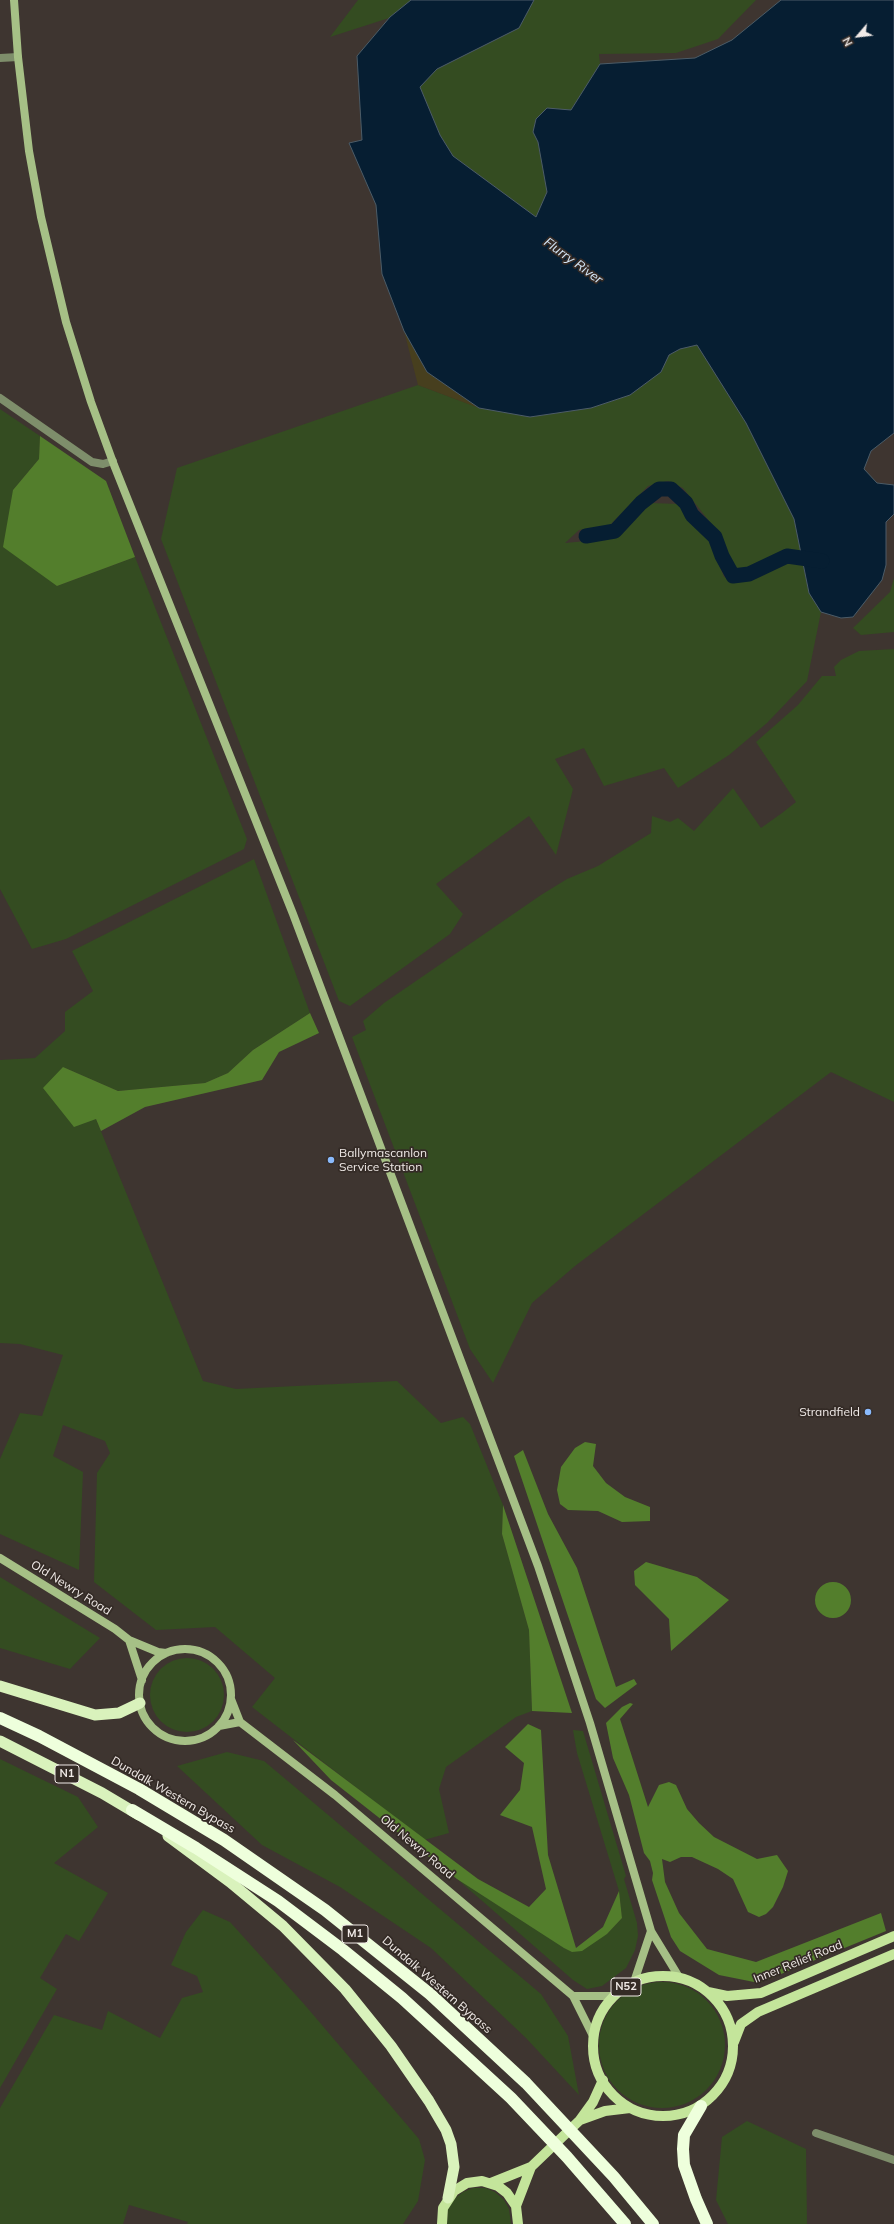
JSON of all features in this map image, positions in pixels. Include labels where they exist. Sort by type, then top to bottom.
[{"type":"highway","points":[[0,1686],[95,1715],[119,1713],[140,1703]]},
{"type":"highway","name":"Dundalk Western Bypass","points":[[0,1718],[68,1751],[159,1801],[244,1853],[343,1924],[430,1994],[526,2083],[614,2177],[653,2224]]},
{"type":"highway","name":"N1","points":[[0,1741],[52,1766],[132,1810]]},
{"type":"highway","points":[[132,1810],[230,1882],[283,1926],[345,1989],[377,2029],[429,2101],[446,2130],[451,2144],[454,2167],[448,2198]]},
{"type":"highway","name":"M1","points":[[132,1810],[196,1848],[278,1901],[343,1950],[402,1998],[511,2098],[567,2157],[625,2224]]},
{"type":"highway","points":[[701,2106],[684,2135],[683,2149],[684,2165],[707,2224]]},
{"type":"main road","points":[[14,0],[18,56],[29,151],[51,261],[66,322],[113,461],[287,900],[538,1566],[590,1723],[651,1931],[679,1977]]},
{"type":"main road","name":"Old Newry Road","points":[[0,1558],[115,1629],[129,1640],[158,1652],[166,1653]]},
{"type":"main road","points":[[129,1640],[142,1680]]},
{"type":"main road","points":[[219,1726],[240,1722],[231,1699],[230,1683],[225,1673],[211,1657],[197,1650],[181,1649],[166,1653],[152,1662],[142,1680],[139,1688],[140,1703],[144,1717],[153,1728],[172,1739],[194,1740],[207,1735],[219,1726],[227,1714],[231,1699]]},
{"type":"main road","name":"Old Newry Road","points":[[240,1722],[335,1794],[572,1996],[594,2038]]},
{"type":"main road","points":[[634,1982],[651,1931]]},
{"type":"main road","name":"Inner Relief Road","points":[[708,1992],[727,1996],[761,1993],[894,1936]]},
{"type":"main road","name":"N52","points":[[734,2042],[731,2028],[724,2010],[708,1992],[697,1984],[679,1977],[659,1976],[634,1982],[614,1996],[599,2016],[593,2050],[598,2072],[611,2093],[630,2108],[649,2115],[680,2115],[701,2106],[719,2089],[730,2068],[734,2042],[741,2024],[758,2012],[894,1954]]},
{"type":"main road","points":[[572,1996],[614,1996]]},
{"type":"main road","name":"N52","points":[[516,2206],[531,2168],[580,2120],[593,2102],[603,2080]]},
{"type":"main road","name":"N52","points":[[580,2120],[605,2111],[630,2108]]},
{"type":"main road","name":"N52","points":[[490,2183],[531,2168]]},
{"type":"main road","name":"N52","points":[[448,2198],[454,2191],[467,2183],[482,2181],[490,2183],[507,2192],[516,2206],[518,2224]]},
{"type":"main road","points":[[442,2224],[443,2208],[448,2198]]},
{"type":"street","points":[[0,58],[18,56]]},
{"type":"street","points":[[0,398],[92,462],[103,464],[113,461]]},
{"type":"street","points":[[819,2134],[894,2160]]},
{"type":"green space","points":[[358,0],[497,0],[423,50],[375,135],[672,286],[820,553],[819,486],[894,433],[871,451],[864,469],[877,483],[894,485],[894,514],[886,522],[886,565],[882,580],[853,617],[841,618],[821,612],[807,681],[767,723],[729,755],[678,788],[664,768],[604,786],[584,748],[555,759],[573,789],[556,855],[529,816],[436,884],[463,914],[450,934],[350,1006],[339,1001],[161,539],[177,468],[418,385],[477,407],[427,372],[404,331],[382,274],[376,205],[349,143],[362,140],[357,56],[389,18],[330,37]],"holes":[[[668,481],[683,488],[717,531],[734,571],[748,570],[782,552],[820,553],[820,565],[783,563],[743,579],[724,577],[709,539],[687,519],[679,504],[650,503],[609,539],[565,543],[579,530],[609,526],[648,486]]]},
{"type":"green space","points":[[514,0],[756,0],[718,39],[676,53],[599,54],[600,64],[695,58],[732,40],[781,0],[894,0],[659,273],[441,187],[401,95]]},
{"type":"green space","points":[[0,409],[40,436],[39,459],[13,490],[57,586],[135,557],[247,839],[244,849],[66,939],[32,949],[0,889]]},
{"type":"green space","points":[[40,436],[106,481],[135,557],[57,586],[3,547],[13,490],[39,459]]},
{"type":"green space","points":[[894,578],[894,632],[861,635],[853,628],[890,592]]},
{"type":"green space","points":[[894,649],[894,1102],[831,1072],[575,1266],[532,1303],[493,1383],[470,1349],[352,1037],[366,1030],[363,1021],[384,1003],[541,895],[567,879],[598,866],[651,833],[652,816],[670,822],[678,818],[694,831],[733,788],[761,828],[782,813],[796,802],[756,742],[798,705],[822,676],[836,676],[834,667],[841,660],[859,651]]},
{"type":"green space","points":[[254,859],[310,1013],[253,1050],[228,1073],[205,1083],[118,1091],[63,1067],[96,1119],[203,1381],[236,1389],[397,1381],[441,1423],[463,1417],[470,1424],[503,1505],[502,1534],[529,1630],[532,1711],[516,1717],[446,1767],[439,1789],[449,1833],[424,1840],[252,1707],[275,1678],[215,1627],[156,1630],[94,1582],[97,1473],[110,1453],[105,1441],[63,1425],[53,1456],[83,1472],[79,1570],[0,1534],[0,1459],[20,1413],[42,1416],[63,1355],[20,1344],[0,1343],[0,1060],[35,1058],[65,1031],[65,1012],[93,991],[72,951]]},
{"type":"green space","points":[[310,1013],[319,1033],[279,1052],[262,1080],[145,1107],[101,1131],[96,1119],[74,1127],[43,1088],[63,1067],[118,1091],[205,1083],[228,1073],[253,1050]]},
{"type":"green space","points":[[585,1442],[596,1444],[593,1466],[606,1483],[625,1497],[650,1507],[650,1521],[622,1522],[598,1511],[568,1510],[560,1504],[557,1490],[561,1467],[575,1448]]},
{"type":"green space","points":[[523,1450],[548,1514],[577,1568],[616,1687],[634,1679],[637,1684],[605,1708],[596,1699],[514,1456]]},
{"type":"green space","points":[[503,1505],[572,1713],[532,1711],[529,1630],[502,1534]]},
{"type":"green space","points":[[646,1562],[697,1577],[729,1600],[671,1651],[669,1619],[635,1585],[634,1571]]},
{"type":"green space","points":[[0,1577],[100,1638],[70,1669],[0,1648]]},
{"type":"green space","points":[[837,1582],[846,1587],[850,1593],[850,1607],[846,1613],[837,1618],[829,1618],[820,1613],[816,1607],[815,1596],[820,1587],[826,1583]]},
{"type":"green space","points":[[180,1658],[194,1658],[208,1664],[218,1674],[224,1688],[224,1702],[218,1716],[208,1726],[194,1732],[180,1732],[166,1726],[156,1716],[150,1702],[150,1688],[156,1674],[166,1664]]},
{"type":"green space","points":[[630,1703],[633,1704],[620,1719],[648,1807],[659,1785],[669,1782],[676,1785],[687,1809],[714,1837],[757,1859],[777,1855],[788,1871],[783,1887],[773,1907],[766,1914],[759,1917],[748,1912],[733,1879],[718,1869],[692,1857],[681,1857],[670,1862],[662,1859],[665,1882],[679,1913],[707,1949],[756,1962],[881,1913],[886,1931],[759,1983],[719,1975],[680,1951],[671,1937],[652,1880],[653,1873],[650,1861],[644,1853],[629,1795],[613,1758],[606,1723],[622,1707]]},
{"type":"green space","points":[[528,1724],[541,1730],[548,1855],[576,1948],[603,1927],[619,1891],[622,1918],[607,1934],[582,1951],[572,1952],[564,1948],[457,1879],[331,1780],[293,1740],[478,1879],[529,1907],[546,1889],[532,1827],[500,1815],[520,1790],[524,1763],[505,1747]]},
{"type":"green space","points":[[573,1730],[583,1731],[626,1876],[624,1879],[637,1923],[638,1936],[635,1950],[626,1968],[602,1986],[587,1989],[573,1980],[457,1879],[572,1952],[607,1934],[622,1918],[619,1891],[577,1753]]},
{"type":"green space","points":[[227,1752],[264,1761],[541,1994],[568,2036],[579,2095],[526,2038],[431,1948],[340,1887],[262,1845],[177,1766]]},
{"type":"green space","points":[[0,1759],[78,1797],[98,1827],[54,1863],[108,1893],[79,1941],[66,1934],[40,1978],[57,1989],[0,2088]]},
{"type":"green space","points":[[203,1910],[230,1922],[304,2004],[419,2139],[425,2160],[418,2201],[403,2224],[187,2224],[188,2222],[129,2205],[123,2224],[0,2224],[0,2108],[54,2015],[102,2030],[108,2011],[160,2038],[182,1998],[203,1992],[197,1976],[171,1965],[186,1932]]},
{"type":"green space","points":[[662,1982],[686,1987],[697,1993],[710,2005],[720,2021],[725,2045],[720,2069],[714,2080],[702,2093],[686,2103],[662,2108],[638,2103],[627,2097],[614,2085],[604,2069],[599,2045],[604,2021],[610,2010],[622,1997],[638,1987]]},
{"type":"green space","points":[[747,2121],[806,2149],[807,2224],[728,2224],[716,2200],[722,2137]]},
{"type":"green space","points":[[473,2188],[485,2188],[495,2192],[504,2200],[509,2209],[511,2224],[447,2224],[448,2209],[454,2199],[463,2192]]},
{"type":"sand","points":[[404,331],[427,372],[479,408],[418,385]]},
{"type":"water","name":"Flurry River","points":[[411,0],[534,0],[519,28],[437,69],[420,87],[440,135],[453,156],[536,217],[547,192],[538,142],[533,132],[536,119],[547,108],[571,110],[600,64],[695,58],[732,40],[781,0],[894,0],[894,433],[871,451],[864,469],[877,483],[894,485],[894,514],[886,522],[886,565],[882,580],[853,617],[841,618],[821,612],[809,593],[794,519],[746,423],[697,345],[680,349],[669,355],[661,372],[630,395],[591,408],[530,417],[479,408],[427,372],[404,331],[382,274],[376,205],[349,143],[362,140],[357,56],[390,17]]},
{"type":"waterway","points":[[586,536],[615,531],[641,503],[659,489],[671,489],[686,503],[692,515],[715,537],[722,556],[733,576],[749,574],[787,556],[822,561]]},
{"type":"place","name":"Ballymascanlon Service Station","points":[[331,1160]]},
{"type":"place","name":"Strandfield","points":[[868,1412]]}]
